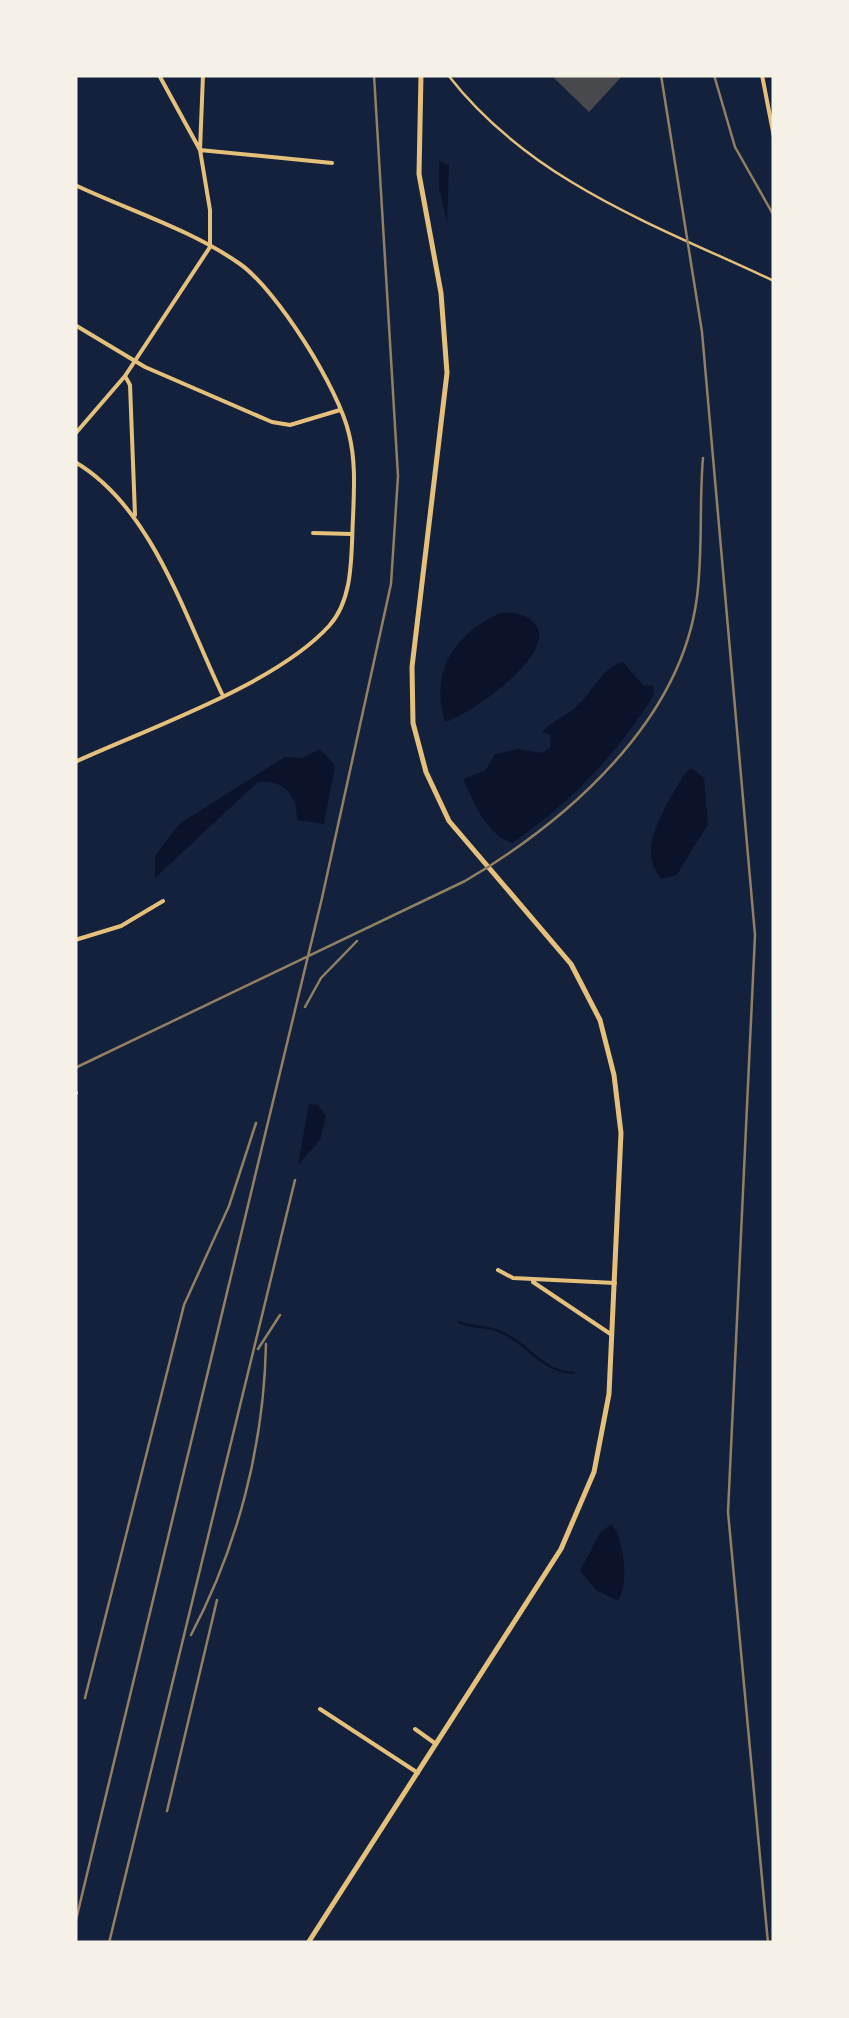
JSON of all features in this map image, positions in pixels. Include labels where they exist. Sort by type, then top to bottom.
[{"type":"street","points":[[159,75],[200,150]]},
{"type":"street","points":[[75,434],[125,376],[210,247],[210,210],[200,150],[203,75]]},
{"type":"street","points":[[308,1943],[551,1566],[580,1511],[600,1453],[612,1334],[621,1133],[602,1025],[580,976],[456,831],[436,797],[417,743],[411,703],[418,616],[447,373],[442,293],[419,174],[421,75]]},
{"type":"street","points":[[762,75],[774,137]]},
{"type":"street","points":[[200,150],[332,163]]},
{"type":"street","points":[[75,185],[210,247],[249,270],[274,295],[340,410],[353,454],[352,534],[344,604],[325,630],[296,654],[222,694],[75,762]]},
{"type":"street","points":[[75,325],[135,361],[281,425],[340,410]]},
{"type":"street","points":[[125,376],[130,386],[136,516]]},
{"type":"street","points":[[75,462],[114,491],[136,516],[222,694]]},
{"type":"street","points":[[313,533],[352,534]]},
{"type":"street","points":[[75,940],[121,926],[163,901]]},
{"type":"street","points":[[498,1270],[513,1278],[529,1280],[615,1283]]},
{"type":"street","points":[[529,1280],[612,1334]]},
{"type":"street","points":[[320,1709],[418,1773]]},
{"type":"street","points":[[415,1729],[436,1744]]},
{"type":"lane","points":[[448,75],[496,128],[536,162],[596,199],[774,281]]},
{"type":"water","points":[[439,161],[449,165],[447,222],[439,189]]},
{"type":"water","points":[[500,613],[520,614],[536,625],[539,637],[534,652],[490,696],[445,722],[441,687],[450,656],[470,631]]},
{"type":"water","points":[[623,662],[643,685],[653,686],[654,695],[640,717],[573,795],[512,843],[503,839],[482,817],[463,779],[486,770],[495,754],[519,749],[542,753],[550,748],[551,735],[542,732],[576,707],[609,669]]},
{"type":"water","points":[[320,749],[335,765],[324,824],[297,820],[292,796],[282,786],[258,782],[155,878],[155,856],[179,824],[285,757],[302,758]]},
{"type":"water","points":[[691,768],[704,778],[708,824],[677,875],[662,879],[654,867],[652,841],[663,812]]},
{"type":"water","points":[[309,1104],[318,1105],[326,1116],[320,1140],[298,1165]]},
{"type":"water","points":[[611,1524],[620,1540],[624,1562],[624,1584],[618,1601],[596,1590],[580,1571],[600,1533]]},
{"type":"building","points":[[551,75],[623,75],[589,112]]},
{"type":"waterway","points":[[459,1322],[499,1331],[543,1362],[574,1373]]},
{"type":"railway","points":[[75,1924],[322,898],[391,584],[398,476],[374,75]]},
{"type":"railway","points":[[661,75],[702,332],[755,935],[728,1512],[768,1943]]},
{"type":"railway","points":[[714,75],[735,147],[774,216]]},
{"type":"railway","points":[[75,1068],[465,881],[504,857],[579,798],[643,726],[668,686],[687,643],[699,580],[703,458]]},
{"type":"railway","points":[[305,1007],[321,978],[357,941]]},
{"type":"railway","points":[[85,1698],[184,1305],[229,1206],[256,1123]]},
{"type":"railway","points":[[109,1943],[295,1180]]},
{"type":"railway","points":[[258,1349],[280,1315]]},
{"type":"railway","points":[[191,1635],[222,1566],[245,1494],[260,1420],[266,1344]]},
{"type":"railway","points":[[167,1811],[217,1600]]}]
